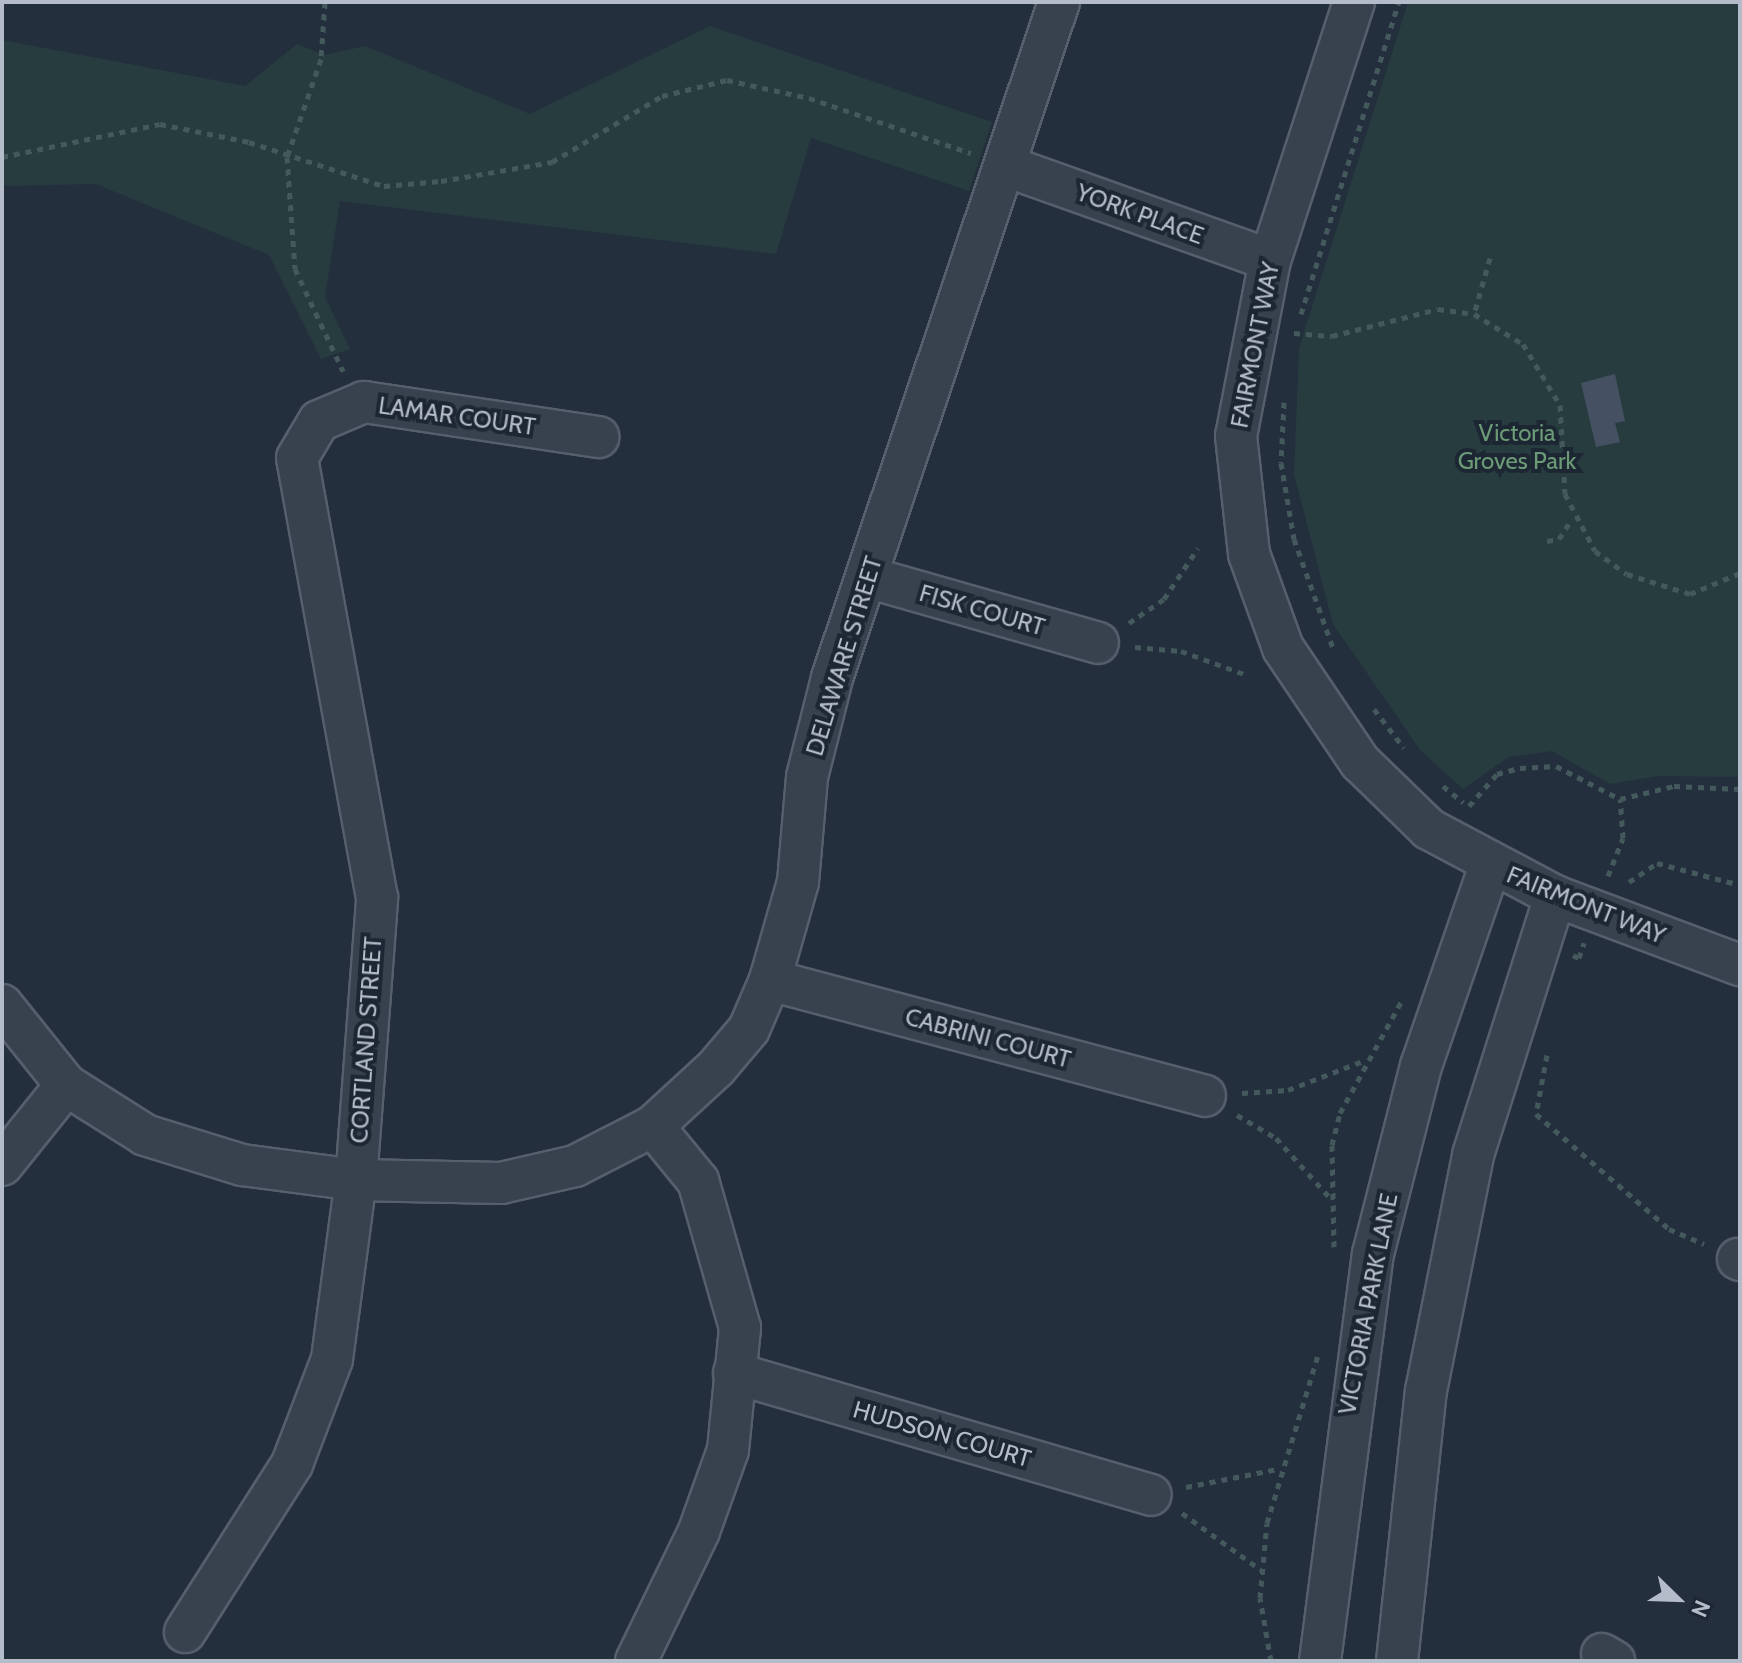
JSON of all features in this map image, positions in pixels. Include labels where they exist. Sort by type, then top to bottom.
[{"type":"street","name":"DELAWARE STREET","points":[[2,1005],[66,1085],[145,1135],[242,1165],[356,1180],[501,1183],[575,1166],[653,1126],[749,1029],[770,980],[798,882],[811,763],[867,577],[1009,167],[1059,2]]},
{"type":"street","name":"FAIRMONT WAY","points":[[1354,2],[1270,260],[1236,436],[1249,554],[1283,648],[1360,762],[1429,829],[1490,866],[1555,896],[1740,965]]},
{"type":"street","name":"YORK PLACE","points":[[1009,167],[1270,260]]},
{"type":"street","name":"LAMAR COURT","points":[[319,421],[358,405],[598,437]]},
{"type":"street","name":"CORTLAND STREET","points":[[185,1632],[292,1464],[332,1359],[356,1180],[377,898],[297,458],[319,421]]},
{"type":"street","name":"FISK COURT","points":[[867,577],[1098,643]]},
{"type":"street","name":"VICTORIA PARK LANE","points":[[1320,1661],[1373,1254],[1421,1066],[1490,866]]},
{"type":"street","points":[[1397,1661],[1426,1391],[1473,1155],[1555,896]]},
{"type":"street","name":"CABRINI COURT","points":[[770,980],[1205,1096]]},
{"type":"street","points":[[2,1165],[66,1085]]},
{"type":"street","points":[[636,1661],[723,1464],[740,1328],[698,1181],[653,1126]]},
{"type":"street","name":"HUDSON COURT","points":[[734,1373],[1150,1495]]},
{"type":"path","points":[[325,2],[321,59],[287,157],[295,269],[358,405]]},
{"type":"path","points":[[1291,348],[1399,2]]},
{"type":"path","points":[[2,157],[160,124],[384,186],[525,168],[586,147],[662,96],[727,80],[809,98],[1009,167]]},
{"type":"path","points":[[1474,314],[1490,258]]},
{"type":"path","points":[[1294,333],[1332,336],[1438,309],[1474,314],[1523,344],[1560,405],[1572,519],[1595,551],[1664,588],[1690,594],[1740,573]]},
{"type":"path","points":[[1284,394],[1281,463],[1294,539],[1308,593],[1344,667]]},
{"type":"path","points":[[1547,541],[1559,539],[1572,519]]},
{"type":"path","points":[[1098,643],[1164,599],[1198,548]]},
{"type":"path","points":[[1098,643],[1181,651],[1244,674]]},
{"type":"path","points":[[1369,702],[1411,755]]},
{"type":"path","points":[[1469,806],[1497,774],[1520,768],[1556,766],[1620,799],[1674,786],[1740,789]]},
{"type":"path","points":[[1437,781],[1480,813]]},
{"type":"path","points":[[1608,876],[1623,838],[1620,799]]},
{"type":"path","points":[[1593,870],[1634,883],[1657,863],[1740,885]]},
{"type":"path","points":[[1205,1096],[1288,1090],[1365,1060]]},
{"type":"path","points":[[1205,1096],[1276,1138],[1332,1200]]},
{"type":"path","points":[[1536,1114],[1669,1229],[1739,1260]]},
{"type":"path","points":[[1150,1495],[1279,1469]]},
{"type":"path","points":[[1150,1495],[1261,1570]]},
{"type":"green space","name":"Victoria Groves Park","points":[[1408,2],[1740,2],[1740,777],[1658,776],[1610,784],[1552,751],[1509,757],[1463,789],[1421,751],[1333,624],[1294,474],[1299,348]]},
{"type":"green space","points":[[710,26],[992,122],[969,191],[811,138],[776,254],[340,201],[325,297],[350,349],[321,359],[269,255],[96,184],[2,186],[2,40],[245,86],[297,44],[324,55],[365,46],[530,114]]},
{"type":"building","points":[[1615,374],[1625,421],[1615,423],[1620,442],[1596,447],[1581,383]]}]
